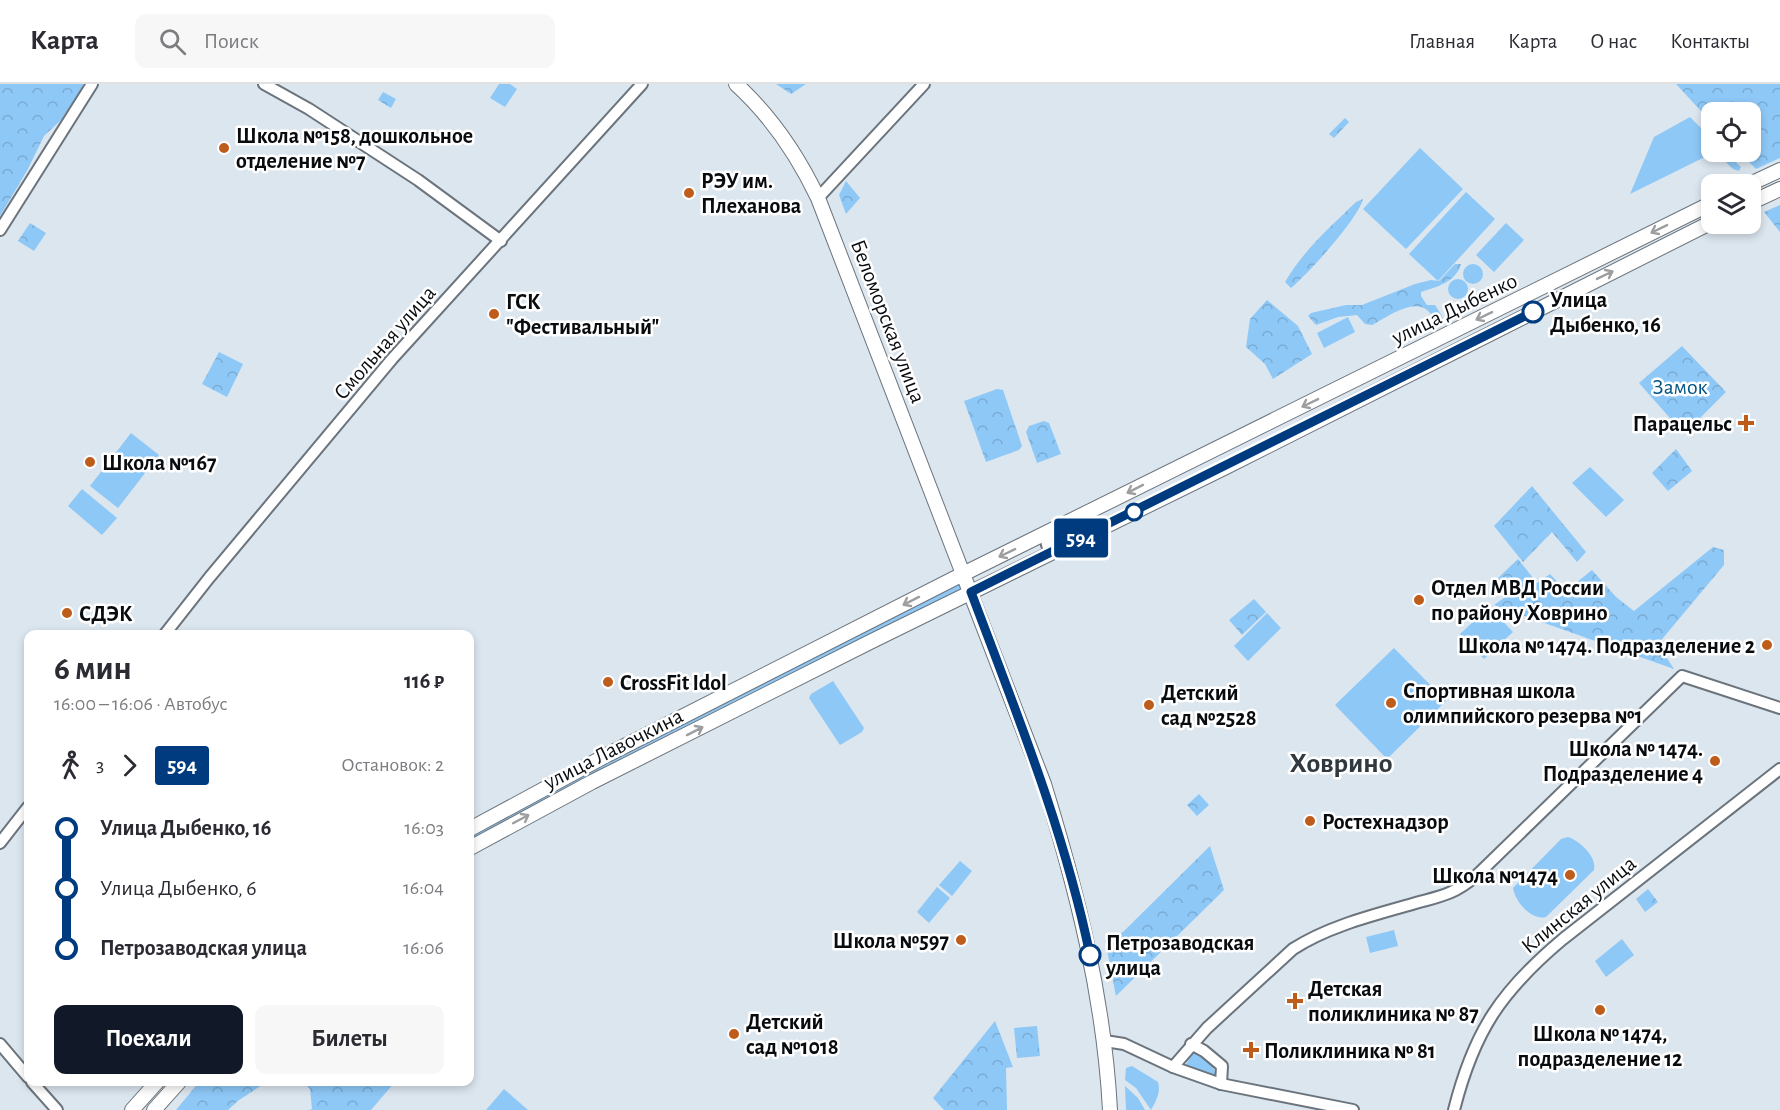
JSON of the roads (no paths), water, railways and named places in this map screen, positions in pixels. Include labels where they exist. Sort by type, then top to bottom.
[{"type":"main road","name":"Беломорская улица","points":[[736,84],[786,142],[818,198],[971,592]]},
{"type":"main road","points":[[1761,179],[1780,170]]},
{"type":"main road","points":[[1761,198],[1780,189]]},
{"type":"main road","name":"улица Дыбенко","points":[[963,574],[1701,208]]},
{"type":"main road","name":"улица Дыбенко","points":[[971,592],[1701,228]]},
{"type":"main road","name":"улица Лавочкина","points":[[474,827],[600,759],[963,574]]},
{"type":"main road","points":[[971,592],[1044,784],[1066,853],[1085,929],[1105,1041],[1110,1110]]},
{"type":"main road","name":"улица Лавочкина","points":[[474,846],[642,757],[971,592]]},
{"type":"main road","points":[[132,1110],[153,1086]]},
{"type":"main road","points":[[154,1110],[175,1086]]},
{"type":"street","points":[[0,230],[92,84]]},
{"type":"street","points":[[264,84],[309,109],[393,164],[501,241]]},
{"type":"street","name":"Смольная улица","points":[[168,630],[364,393],[642,84]]},
{"type":"street","points":[[818,198],[924,84]]},
{"type":"street","points":[[1216,449],[1226,466]]},
{"type":"street","points":[[1051,531],[1046,539],[1047,545],[1053,549],[1060,548]]},
{"type":"street","points":[[1173,1067],[1191,1044],[1293,949],[1305,941],[1339,927],[1459,890],[1682,676],[1780,708]]},
{"type":"street","name":"Клинская улица","points":[[1454,1110],[1472,1054],[1484,1028],[1505,995],[1530,967],[1780,770]]},
{"type":"street","points":[[0,843],[24,812]]},
{"type":"street","points":[[474,828],[477,828],[478,834],[489,837]]},
{"type":"street","points":[[1105,1041],[1124,1044],[1173,1067],[1221,1084],[1353,1110]]},
{"type":"street","points":[[0,1044],[24,1072]]},
{"type":"street","points":[[1191,1044],[1204,1051],[1222,1066],[1221,1084]]},
{"type":"street","points":[[36,1086],[57,1110]]},
{"type":"place","name":"Школа №158, дошкольное отделение №7","points":[[224,148]]},
{"type":"place","name":"РЭУ им. Плеханова","points":[[689,193]]},
{"type":"place","name":"Улица Дыбенко, 16","points":[[1533,312]]},
{"type":"place","name":"ГСК \"Фестивальный\"","points":[[494,314]]},
{"type":"place","name":"Парацельс","points":[[1746,423]]},
{"type":"place","name":"Школа №167","points":[[90,462]]},
{"type":"place","name":"Отдел МВД России по району Ховрино","points":[[1419,600]]},
{"type":"place","name":"СДЭК","points":[[67,613]]},
{"type":"place","name":"Школа № 1474. Подразделение 2","points":[[1767,645]]},
{"type":"place","name":"CrossFit Idol","points":[[608,682]]},
{"type":"place","name":"Спортивная школа олимпийского резерва №1","points":[[1391,703]]},
{"type":"place","name":"Детский сад №2528","points":[[1149,705]]},
{"type":"place","name":"Школа № 1474. Подразделение 4","points":[[1715,761]]},
{"type":"place","name":"Ростехнадзор","points":[[1310,821]]},
{"type":"place","name":"Школа №1474","points":[[1570,875]]},
{"type":"place","name":"Школа №597","points":[[961,940]]},
{"type":"place","name":"Петрозаводская улица","points":[[1090,955]]},
{"type":"place","name":"Детская поликлиника № 87","points":[[1295,1001]]},
{"type":"place","name":"Школа № 1474, подразделение 12","points":[[1600,1010]]},
{"type":"place","name":"Детский сад №1018","points":[[734,1034]]},
{"type":"place","name":"Поликлиника № 81","points":[[1251,1050]]},
{"type":"district","name":"Ховрино","points":[[1341,762]]},
{"type":"park label","name":"Замок","points":[[1680,386]]}]
